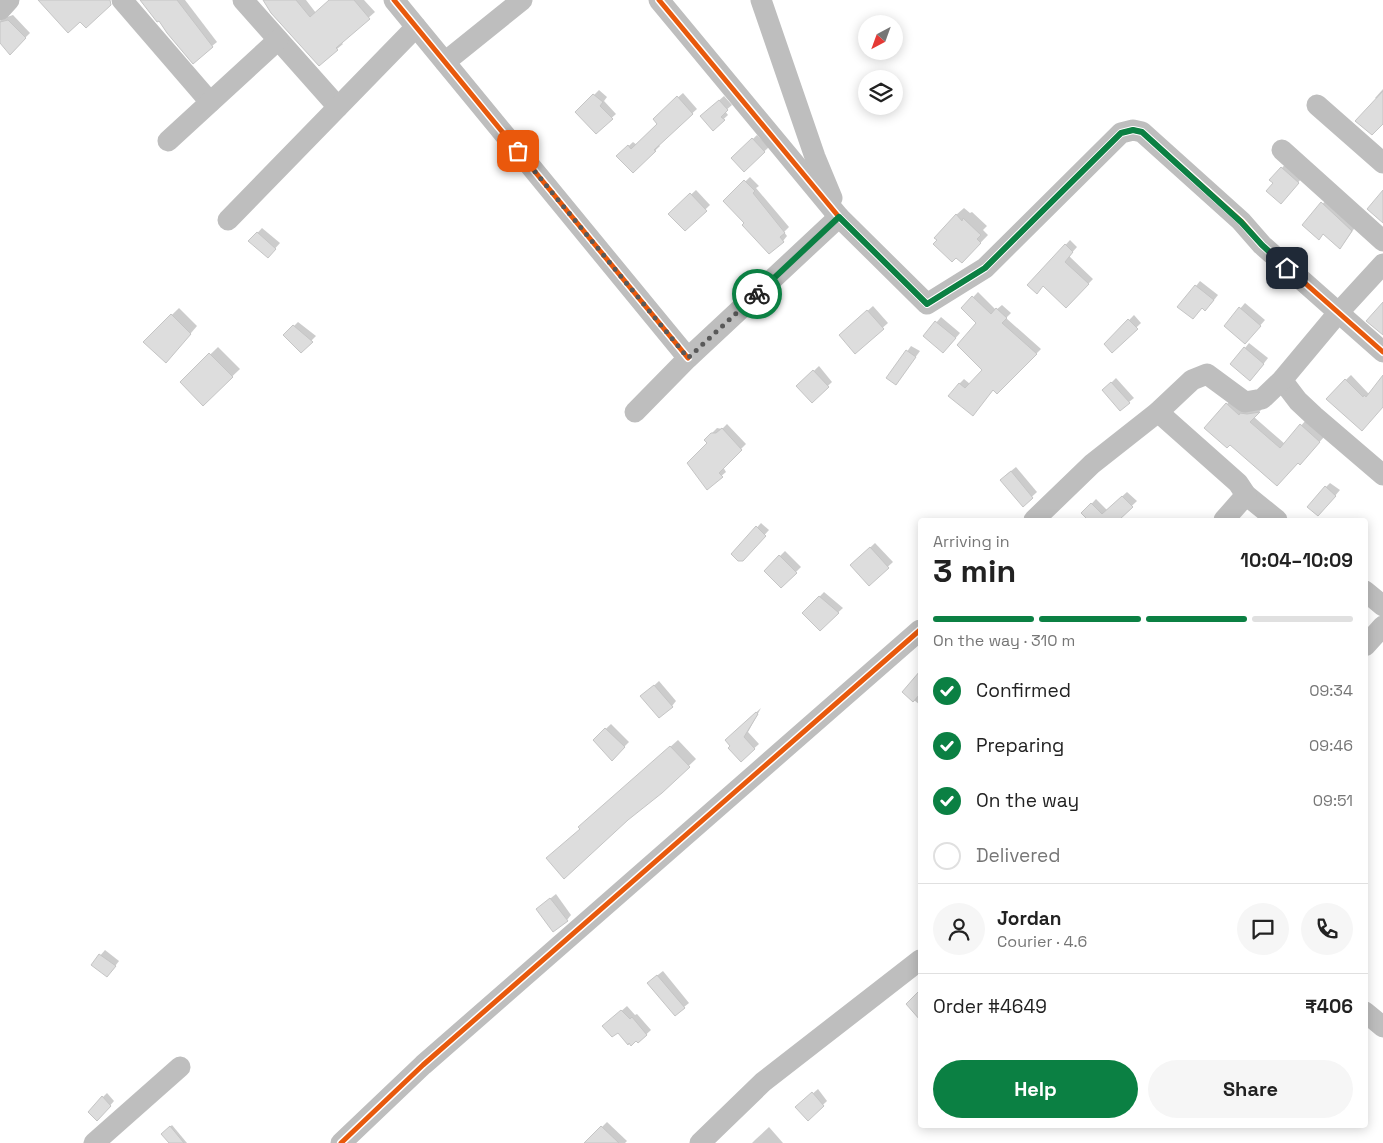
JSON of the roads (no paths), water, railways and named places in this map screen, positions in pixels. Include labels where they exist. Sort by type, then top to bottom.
[{"type":"street","points":[[0,10],[9,0]]},
{"type":"street","points":[[122,0],[210,102]]},
{"type":"street","points":[[243,0],[338,107]]},
{"type":"street","points":[[394,0],[688,358]]},
{"type":"street","points":[[445,62],[522,0]]},
{"type":"street","points":[[658,0],[839,217],[927,304],[985,268],[1121,133],[1133,130],[1142,132],[1241,222],[1262,245],[1383,352]]},
{"type":"street","points":[[761,0],[815,158],[839,217]]},
{"type":"street","points":[[228,220],[416,27]]},
{"type":"street","points":[[168,141],[278,40]]},
{"type":"street","points":[[1317,105],[1383,163]]},
{"type":"street","points":[[1282,150],[1383,241]]},
{"type":"street","points":[[635,412],[688,358],[839,217]]},
{"type":"street","points":[[1036,518],[1092,464],[1158,412],[1192,380],[1207,374],[1245,402],[1262,399],[1282,380],[1338,313],[1383,264]]},
{"type":"street","points":[[1282,380],[1298,401],[1383,475]]},
{"type":"street","points":[[1158,412],[1238,483],[1246,495],[1275,518]]},
{"type":"street","points":[[1226,518],[1246,495]]},
{"type":"street","points":[[1368,594],[1383,606]]},
{"type":"street","points":[[1368,643],[1383,626]]},
{"type":"street","points":[[341,1143],[424,1065],[918,633]]},
{"type":"street","points":[[700,1143],[763,1082],[918,962]]},
{"type":"street","points":[[1368,1014],[1383,1026]]},
{"type":"street","points":[[94,1143],[180,1067]]}]
